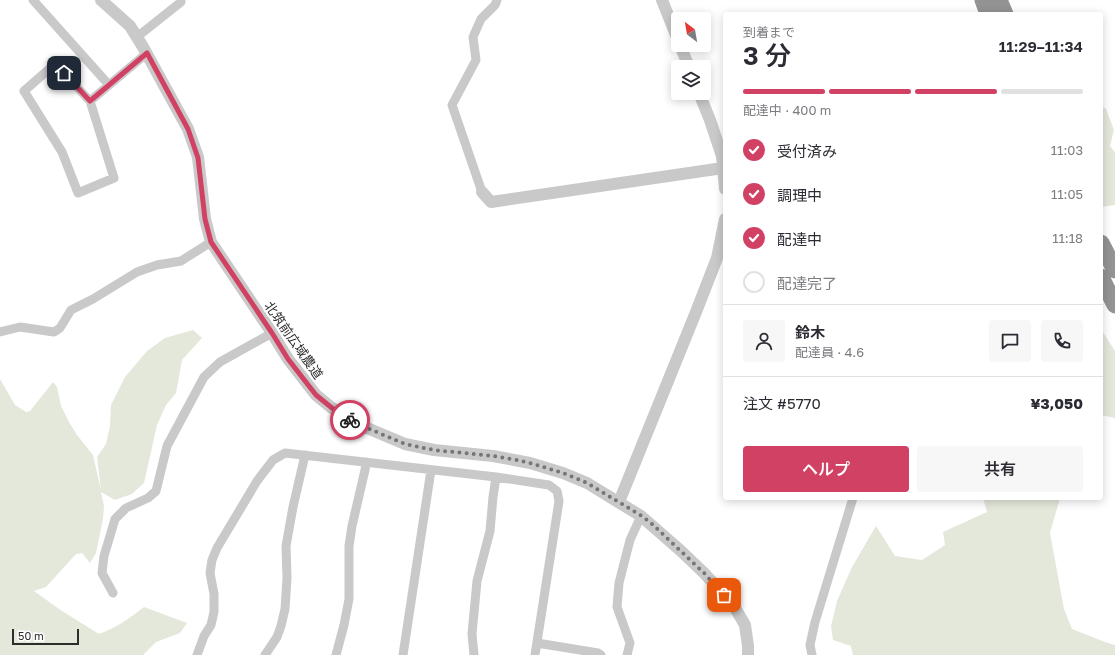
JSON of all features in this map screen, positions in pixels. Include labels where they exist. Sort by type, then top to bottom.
[{"type":"highway","points":[[983,0],[987,12]]},
{"type":"highway","points":[[999,0],[1004,12]]},
{"type":"highway","points":[[1103,247],[1115,270]]},
{"type":"highway","points":[[1103,281],[1115,305]]},
{"type":"street","points":[[33,0],[109,85]]},
{"type":"street","name":"北筑前広域農道","points":[[103,0],[130,26],[147,53],[188,129],[198,158],[205,219],[211,242],[288,359],[316,395],[332,408],[360,425],[405,444],[434,450],[493,456],[530,463],[563,473],[587,483],[619,502],[642,516],[671,542],[704,573],[734,606],[745,625],[748,655]]},
{"type":"street","points":[[137,38],[181,0]]},
{"type":"street","points":[[497,0],[496,5],[481,19],[473,37],[476,60],[452,105],[482,192],[491,202],[723,168],[722,156],[702,100]]},
{"type":"street","points":[[662,0],[671,22]]},
{"type":"street","points":[[90,101],[147,53]]},
{"type":"street","points":[[55,64],[90,101],[114,178],[78,193],[62,152],[24,91],[55,64]]},
{"type":"street","points":[[619,502],[717,258],[723,229]]},
{"type":"street","points":[[0,332],[20,327],[54,332],[60,328],[71,310],[93,299],[137,272],[157,265],[180,261],[211,242]]},
{"type":"street","points":[[113,593],[102,573],[104,556],[115,519],[126,508],[148,498],[156,491],[167,446],[204,377],[220,362],[272,333]]},
{"type":"street","points":[[197,655],[204,636],[211,625],[214,612],[214,594],[210,573],[212,560],[217,548],[257,481],[273,460],[285,453],[549,485],[557,491],[559,501],[535,655]]},
{"type":"street","points":[[265,655],[277,637],[285,609],[287,578],[286,546],[293,506],[305,455]]},
{"type":"street","points":[[336,655],[349,599],[349,546],[366,462]]},
{"type":"street","points":[[404,655],[431,470]]},
{"type":"street","points":[[474,655],[472,634],[477,581],[490,531],[496,478]]},
{"type":"street","points":[[812,655],[810,645],[815,622],[852,500]]},
{"type":"street","points":[[626,655],[630,643],[617,607],[619,583],[630,540],[642,516]]},
{"type":"street","points":[[538,643],[598,653],[601,655]]},
{"type":"shaded area","points":[[1103,107],[1106,109],[1114,130],[1110,146],[1115,152],[1115,205],[1103,207]]},
{"type":"shaded area","points":[[193,330],[202,338],[182,360],[176,393],[166,405],[157,425],[144,483],[132,494],[115,500],[101,492],[104,506],[103,519],[96,553],[90,563],[82,553],[76,554],[46,587],[34,591],[62,611],[99,634],[123,622],[144,607],[187,623],[180,633],[156,642],[143,655],[0,655],[0,379],[15,405],[26,412],[30,411],[53,382],[57,387],[61,406],[69,422],[93,455],[101,490],[97,457],[106,444],[110,426],[111,405],[125,377],[147,351],[165,338]]},
{"type":"shaded area","points":[[1103,332],[1115,351],[1115,418],[1103,415]]},
{"type":"shaded area","points":[[984,500],[1059,500],[1050,533],[1064,609],[1072,629],[1115,645],[1115,655],[853,655],[851,646],[833,640],[831,626],[837,601],[852,567],[876,526],[895,556],[922,560],[945,545],[943,532],[987,512]]},
{"type":"way so far","points":[[350,420],[405,444],[434,450],[493,456],[530,463],[563,473],[587,483],[651,523],[704,573],[724,595]]},
{"type":"route","points":[[64,73],[90,101],[147,53],[188,129],[198,158],[205,219],[211,242],[288,359],[316,395],[350,420]]}]
